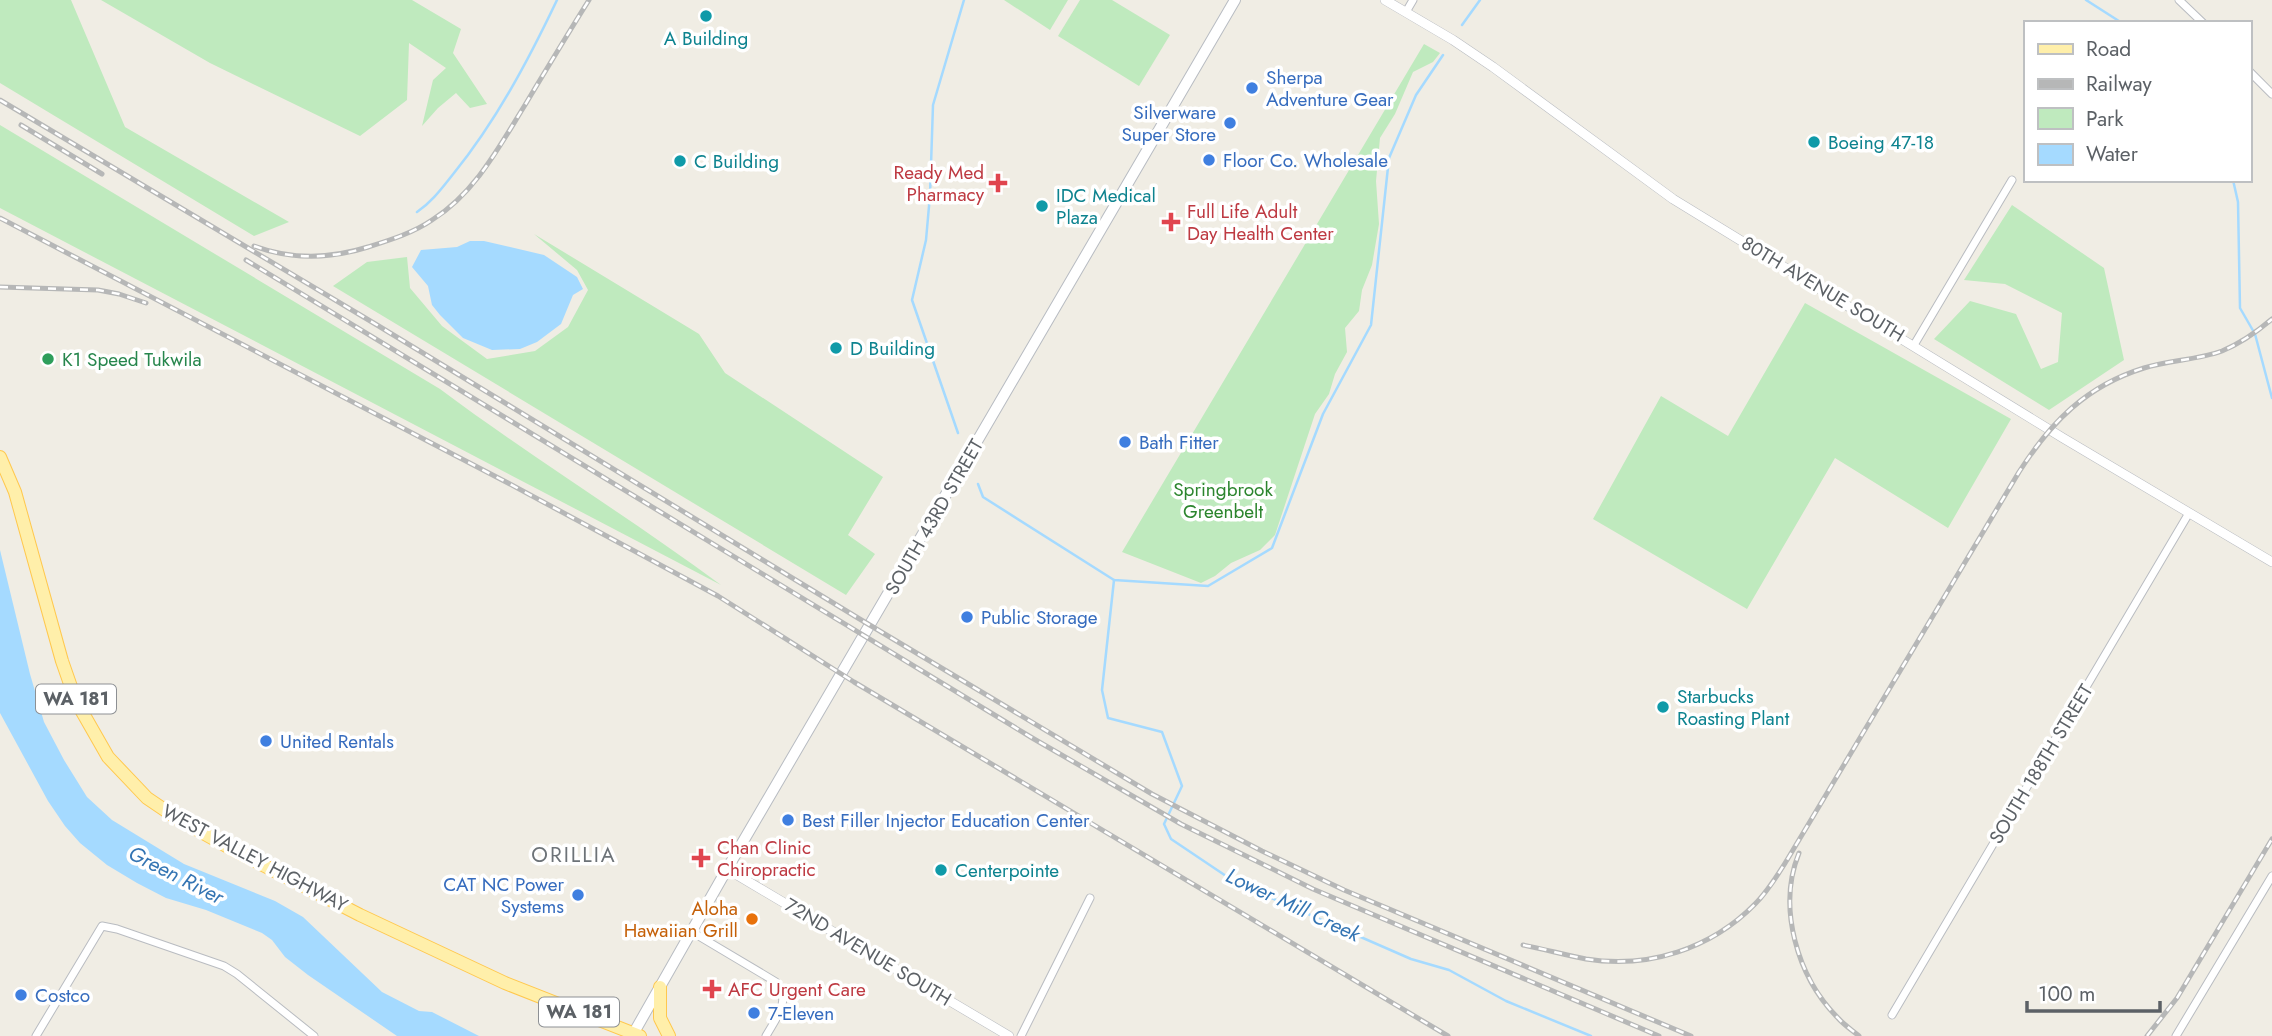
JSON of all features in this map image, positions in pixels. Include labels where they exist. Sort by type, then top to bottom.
[{"type":"main road","name":"SOUTH 43RD STREET","points":[[635,1035],[727,869],[1235,0]]},
{"type":"main road","name":"WEST VALLEY HIGHWAY","points":[[0,457],[15,492],[76,701],[108,757],[148,798],[195,829],[360,915],[505,983],[635,1035]]},
{"type":"main road","points":[[660,986],[660,1018],[668,1036]]},
{"type":"street","name":"80TH AVENUE SOUTH","points":[[1385,0],[1493,67],[1673,199],[2272,562]]},
{"type":"street","points":[[1406,12],[1413,0]]},
{"type":"street","points":[[2179,0],[2201,21]]},
{"type":"street","points":[[2251,73],[2272,94]]},
{"type":"street","points":[[1914,345],[2012,180]]},
{"type":"street","name":"SOUTH 188TH STREET","points":[[1892,1015],[2189,513]]},
{"type":"street","name":"72ND AVENUE SOUTH","points":[[727,869],[1009,1036]]},
{"type":"street","points":[[2176,1036],[2272,876]]},
{"type":"street","points":[[1021,1036],[1090,898]]},
{"type":"street","points":[[36,1036],[102,926],[224,966],[314,1036]]},
{"type":"street","points":[[692,932],[776,982],[783,993],[783,1002],[766,1036]]},
{"type":"green space","points":[[0,0],[71,0],[125,127],[289,222],[254,236],[0,83]]},
{"type":"green space","points":[[101,0],[412,0],[461,29],[453,53],[487,104],[470,108],[456,93],[422,126],[433,80],[446,68],[409,43],[407,100],[360,136],[210,63]]},
{"type":"green space","points":[[1004,0],[1068,0],[1050,30]]},
{"type":"green space","points":[[1080,0],[1112,0],[1170,35],[1139,86],[1058,36]]},
{"type":"green space","name":"Springbrook Greenbelt","points":[[1424,44],[1440,53],[1433,62],[1413,72],[1395,114],[1380,138],[1376,181],[1379,224],[1372,265],[1362,290],[1359,311],[1345,328],[1347,352],[1335,374],[1329,394],[1315,414],[1275,535],[1260,550],[1231,563],[1201,583],[1122,552]]},
{"type":"green space","points":[[0,125],[440,389],[721,585],[0,208]]},
{"type":"green space","points":[[2012,205],[2104,268],[2124,360],[2049,410],[1934,339],[1970,301],[2016,314],[2041,369],[2058,362],[2062,313],[2005,284],[1964,280]]},
{"type":"green space","points":[[534,234],[699,334],[725,373],[883,477],[848,535],[875,554],[846,595],[333,286],[367,262],[407,257],[410,288],[442,326],[487,359],[535,351],[568,327],[588,290],[577,270]]},
{"type":"green space","points":[[1805,303],[2011,419],[1948,528],[1835,458],[1747,609],[1593,519],[1661,396],[1728,436]]},
{"type":"water","points":[[470,241],[484,241],[544,255],[577,277],[583,289],[573,295],[561,324],[537,342],[520,349],[492,350],[463,338],[432,305],[428,286],[412,267],[421,250],[457,247]]},
{"type":"water","name":"Green River","points":[[0,550],[44,722],[87,797],[112,820],[184,864],[275,901],[303,917],[382,992],[419,1011],[432,1012],[479,1036],[397,1036],[308,975],[285,957],[272,940],[262,933],[206,910],[166,898],[107,865],[80,843],[48,801],[0,713]]},
{"type":"waterway","points":[[417,212],[441,189],[484,133],[523,68],[557,0]]},
{"type":"waterway","points":[[958,433],[912,300],[926,240],[933,105],[964,0]]},
{"type":"waterway","points":[[1462,25],[1480,0]]},
{"type":"waterway","points":[[2086,0],[2119,21]]},
{"type":"waterway","points":[[978,484],[983,497],[1114,580],[1208,586],[1272,548],[1323,414],[1371,325],[1389,158],[1416,95],[1443,55]]},
{"type":"waterway","points":[[2233,182],[2238,202],[2240,308],[2255,334],[2272,398]]},
{"type":"waterway","name":"Lower Mill Creek","points":[[1114,580],[1102,690],[1108,718],[1162,732],[1182,786],[1164,824],[1171,839],[1235,882],[1411,959],[1449,970],[1506,1001],[1591,1036]]},
{"type":"railway","points":[[254,246],[297,256],[340,254],[393,239],[425,225],[447,209],[461,197],[485,168],[589,0]]},
{"type":"railway","points":[[0,100],[1152,794],[1344,890],[1691,1036]]},
{"type":"railway","points":[[21,125],[102,174]]},
{"type":"railway","points":[[0,218],[508,483],[718,596],[854,682],[1448,1036]]},
{"type":"railway","points":[[246,260],[1034,739],[1181,824],[1313,889],[1659,1036]]},
{"type":"railway","points":[[0,287],[98,290],[146,303]]},
{"type":"railway","points":[[1523,945],[1586,959],[1632,961],[1655,958],[1699,944],[1738,920],[1760,899],[1780,872],[2019,472],[2057,422],[2104,385],[2154,365],[2222,351],[2248,337],[2272,319]]},
{"type":"railway","points":[[2147,1036],[2177,998],[2272,839]]},
{"type":"railway","points":[[1799,853],[1790,896],[1791,918],[1802,962],[1824,1001],[1840,1021],[1859,1036]]},
{"type":"place","name":"A Building","points":[[706,16]]},
{"type":"place","name":"Sherpa Adventure Gear","points":[[1252,88]]},
{"type":"place","name":"Silverware Super Store","points":[[1230,123]]},
{"type":"place","name":"Boeing 47-18","points":[[1814,142]]},
{"type":"place","name":"Floor Co. Wholesale","points":[[1209,160]]},
{"type":"place","name":"C Building","points":[[680,161]]},
{"type":"place","name":"Ready Med Pharmacy","points":[[998,183]]},
{"type":"place","name":"IDC Medical Plaza","points":[[1042,206]]},
{"type":"place","name":"Full Life Adult Day Health Center","points":[[1171,222]]},
{"type":"place","name":"D Building","points":[[836,348]]},
{"type":"place","name":"K1 Speed Tukwila","points":[[48,359]]},
{"type":"place","name":"Bath Fitter","points":[[1125,442]]},
{"type":"place","name":"Public Storage","points":[[967,617]]},
{"type":"place","name":"Starbucks Roasting Plant","points":[[1663,707]]},
{"type":"place","name":"United Rentals","points":[[266,741]]},
{"type":"place","name":"Best Filler Injector Education Center","points":[[788,820]]},
{"type":"place","name":"Chan Clinic Chiropractic","points":[[701,858]]},
{"type":"place","name":"Centerpointe","points":[[941,870]]},
{"type":"place","name":"CAT NC Power Systems","points":[[578,895]]},
{"type":"place","name":"Aloha Hawaiian Grill","points":[[752,919]]},
{"type":"place","name":"AFC Urgent Care","points":[[712,989]]},
{"type":"place","name":"Costco","points":[[21,995]]},
{"type":"place","name":"7-Eleven","points":[[754,1013]]},
{"type":"district","name":"ORILLIA","points":[[574,855]]}]
